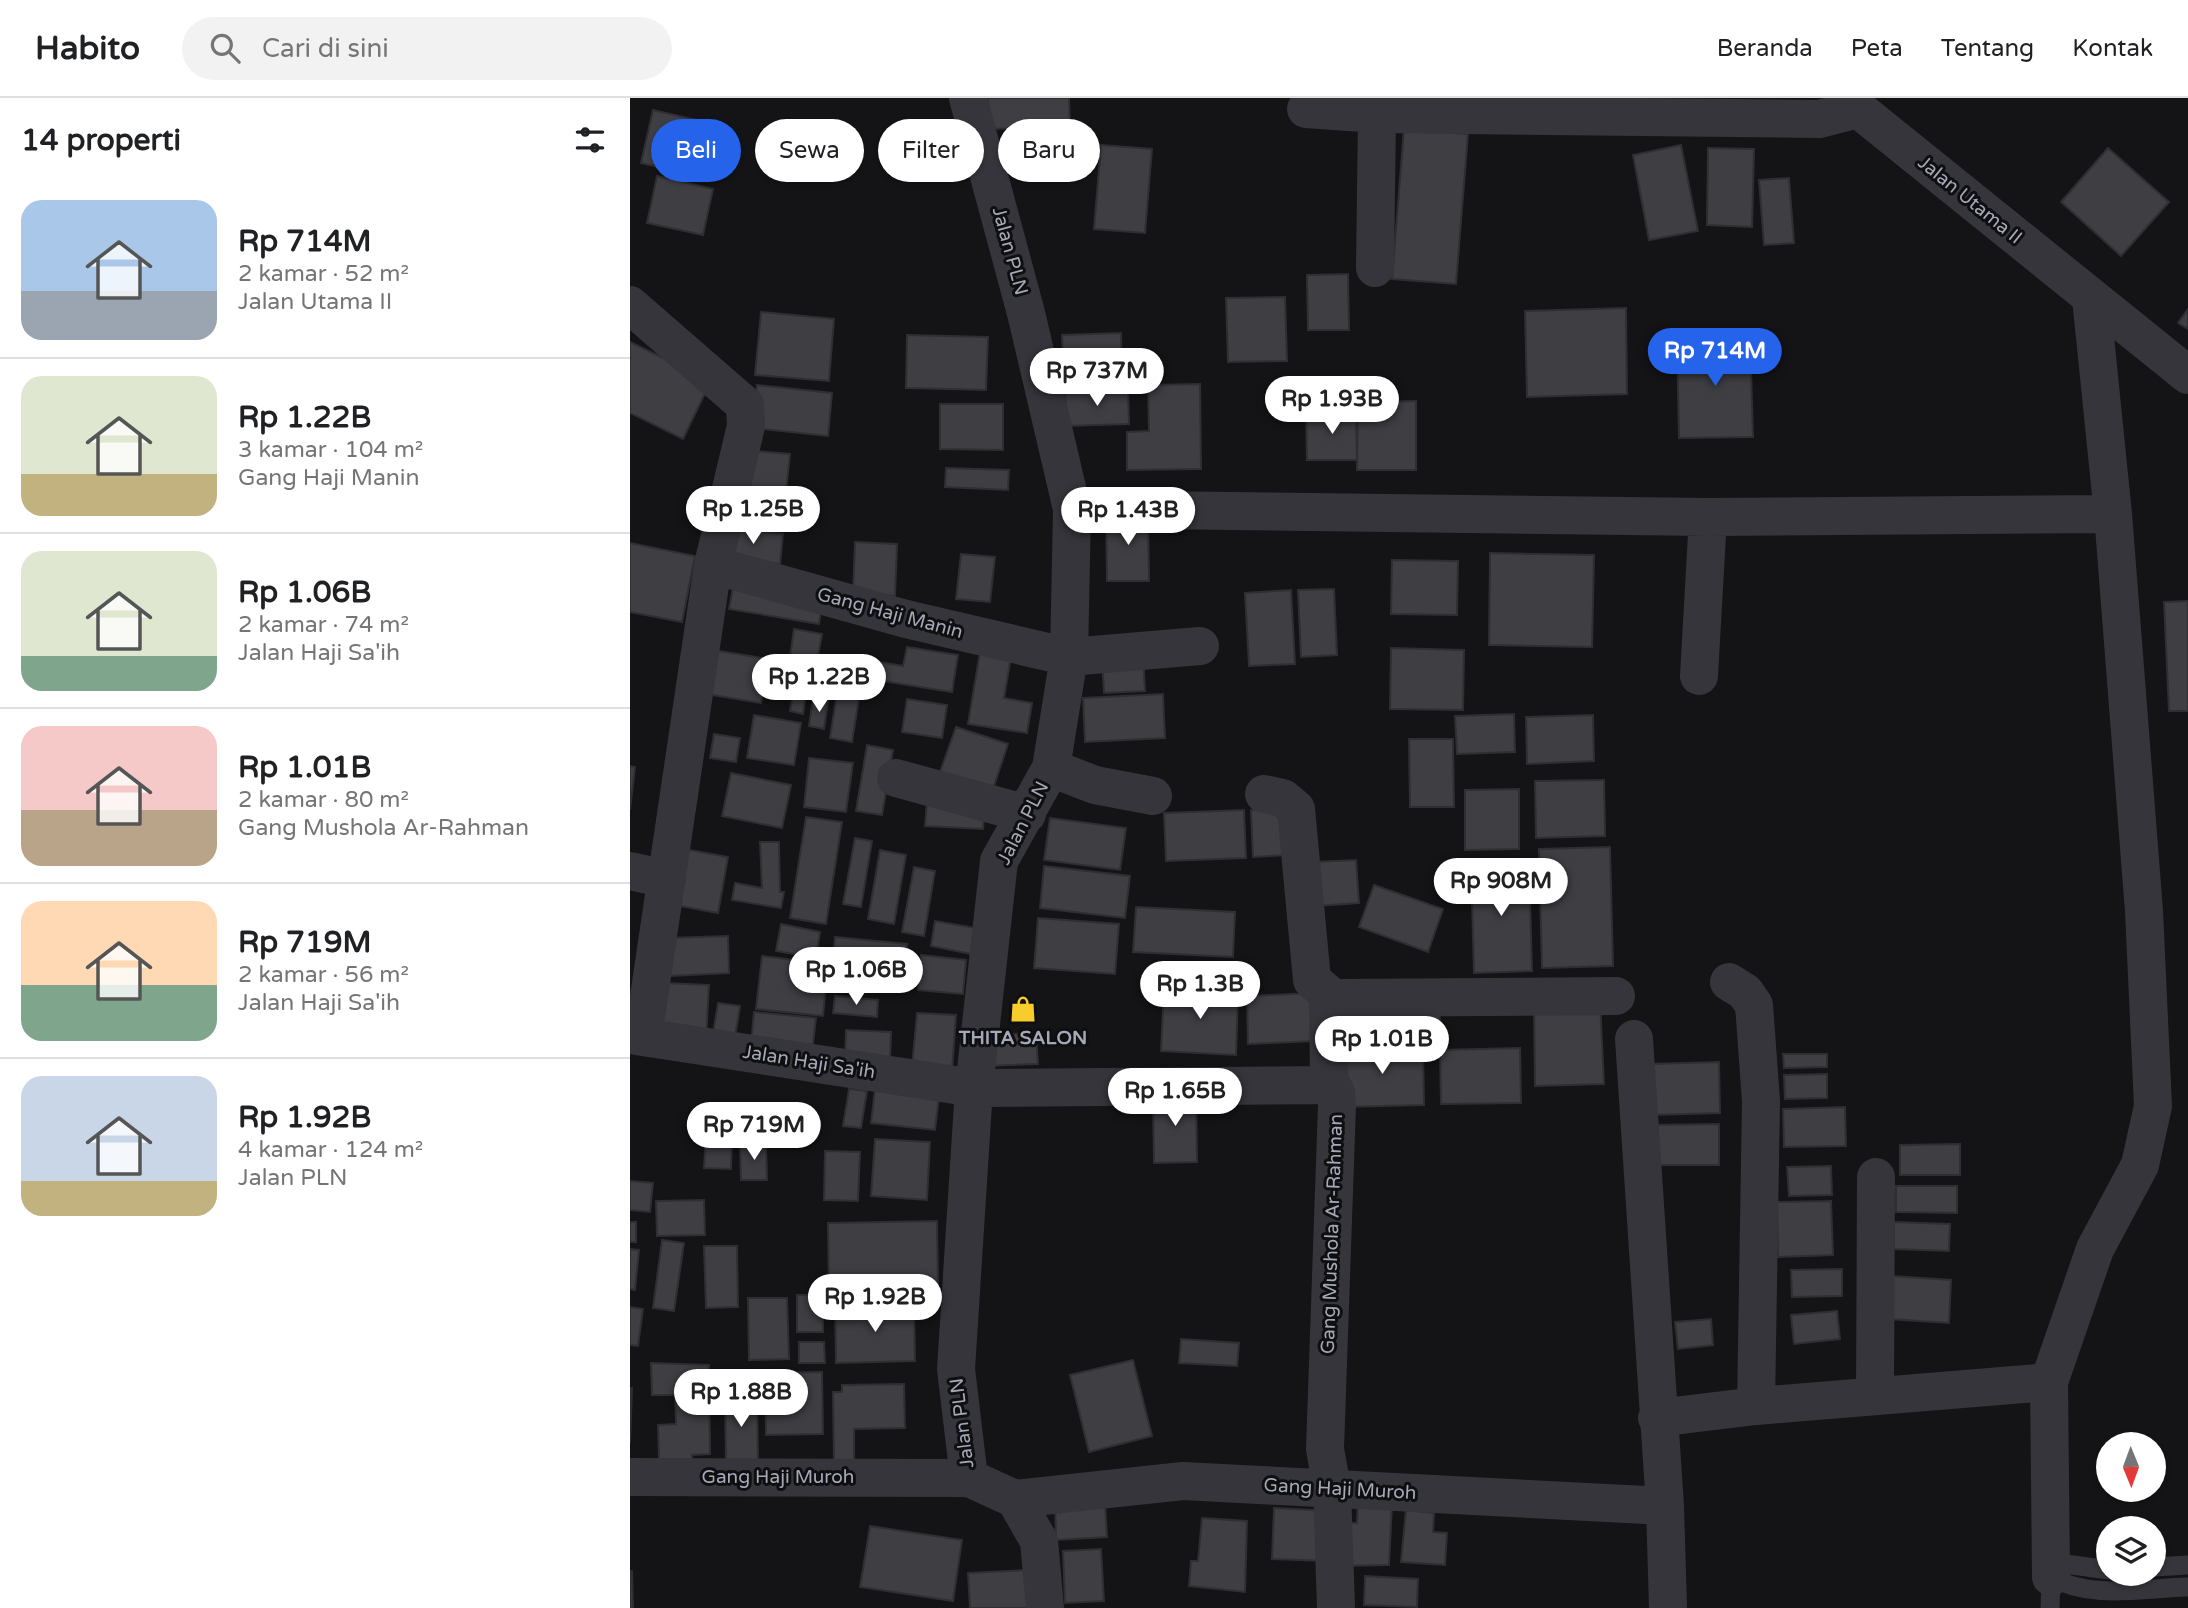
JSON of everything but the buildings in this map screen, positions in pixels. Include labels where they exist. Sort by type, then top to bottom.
[{"type":"street","name":"Jalan PLN","points":[[968,98],[1027,313],[1072,509],[1069,657],[1051,768],[999,861],[974,1088],[956,1369],[969,1478],[1015,1499]]},
{"type":"street","points":[[1306,109],[1377,114],[1819,119],[1856,104]]},
{"type":"street","name":"Jalan Utama II","points":[[1856,104],[2188,375]]},
{"type":"street","points":[[1375,268],[1377,114]]},
{"type":"street","points":[[2051,1582],[2049,1382],[2095,1249],[2140,1165],[2152,1106],[2144,911],[2113,514],[2091,298]]},
{"type":"street","points":[[630,306],[745,405],[746,426],[713,565],[667,879],[637,1036]]},
{"type":"street","points":[[1072,509],[1708,517],[2113,514]]},
{"type":"street","points":[[1699,676],[1708,517]]},
{"type":"street","name":"Gang Haji Manin","points":[[713,565],[906,620],[1069,657],[1200,646]]},
{"type":"street","points":[[1051,768],[1096,785],[1153,796]]},
{"type":"street","points":[[896,778],[1027,814]]},
{"type":"street","points":[[1264,794],[1283,798],[1296,809],[1312,980],[1333,998],[1616,996]]},
{"type":"street","points":[[630,871],[667,879]]},
{"type":"street","points":[[1729,982],[1745,992],[1755,1005],[1762,1101],[1756,1406]]},
{"type":"street","points":[[1328,994],[1329,1085]]},
{"type":"street","name":"Jalan Haji Sa'ih","points":[[637,1036],[974,1088]]},
{"type":"street","points":[[1634,1040],[1657,1418],[1665,1506],[1668,1608]]},
{"type":"street","name":"Gang Mushola Ar-Rahman","points":[[974,1088],[1329,1085],[1336,1093],[1325,1408],[1325,1449],[1332,1488],[1336,1608]]},
{"type":"street","points":[[1875,1396],[1876,1177]]},
{"type":"street","points":[[1657,1418],[1756,1406],[2049,1382]]},
{"type":"street","name":"Gang Haji Muroh","points":[[630,1477],[969,1478]]},
{"type":"street","name":"Gang Haji Muroh","points":[[1015,1499],[1183,1481],[1665,1506]]},
{"type":"street","points":[[1015,1499],[1039,1541],[1045,1608]]},
{"type":"lane","points":[[2166,1566],[2188,1565]]},
{"type":"lane","points":[[2051,1582],[2096,1573]]},
{"type":"lane","points":[[2051,1582],[2099,1591],[2188,1587]]},
{"type":"place","name":"THITA SALON","points":[[1023,1009]]}]
